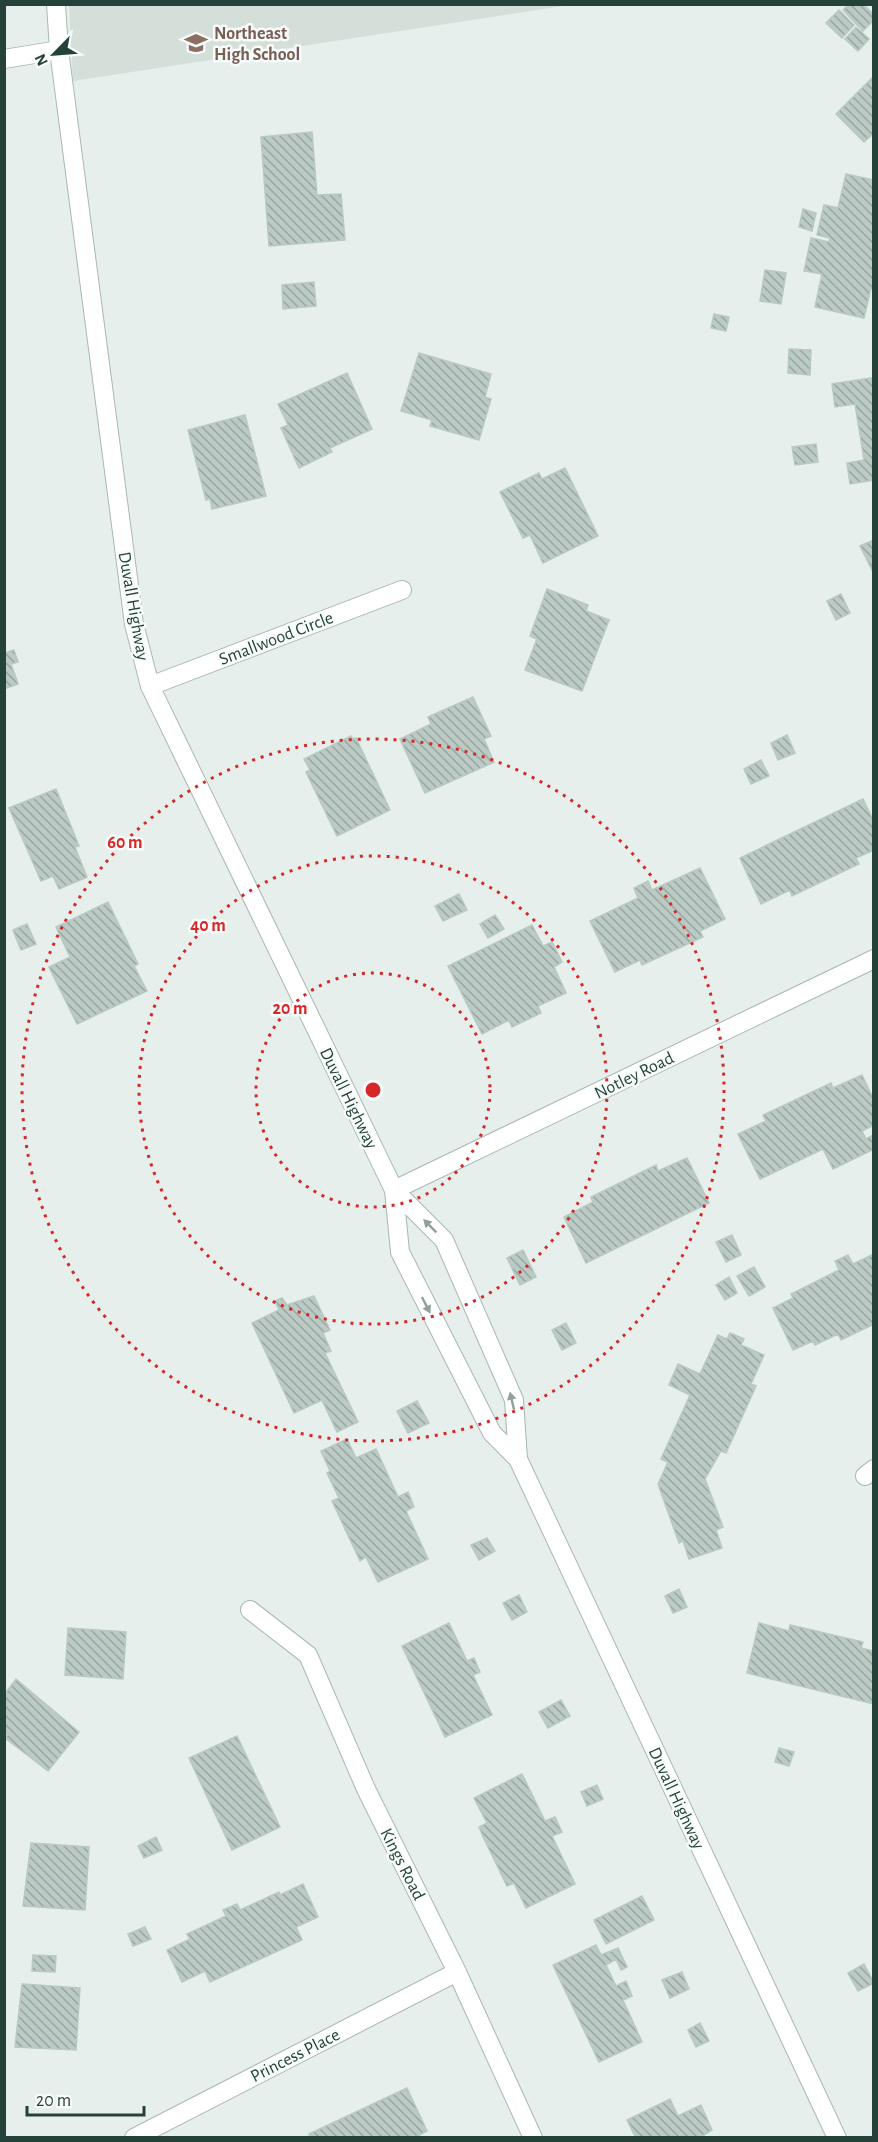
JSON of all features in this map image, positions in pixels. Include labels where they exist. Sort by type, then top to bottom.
[{"type":"street","name":"Duvall Highway","points":[[56,4],[58,50],[134,624],[150,686],[394,1190],[444,1240],[514,1400],[518,1459]]},
{"type":"street","points":[[4,59],[58,50]]},
{"type":"street","name":"Smallwood Circle","points":[[150,686],[402,590]]},
{"type":"street","name":"Notley Road","points":[[394,1190],[873,959]]},
{"type":"street","name":"Duvall Highway","points":[[394,1190],[400,1252],[492,1433],[518,1459],[837,2138]]},
{"type":"street","name":"Kings Road","points":[[250,1610],[308,1655],[366,1789],[457,1972],[533,2138]]},
{"type":"street","name":"Princess Place","points":[[134,2138],[457,1972]]},
{"type":"shaded area","name":"Northeast High School","points":[[69,4],[570,5],[73,81]]},
{"type":"building","points":[[849,4],[863,4],[874,15],[874,20],[863,31],[843,10]]},
{"type":"building","points":[[839,10],[854,25],[842,38],[826,23]]},
{"type":"building","points":[[856,27],[869,39],[858,51],[845,39]]},
{"type":"building","points":[[874,76],[874,133],[864,142],[836,114]]},
{"type":"building","points":[[312,132],[317,195],[341,194],[345,240],[269,246],[261,137]]},
{"type":"building","points":[[846,174],[874,180],[874,289],[871,288],[864,318],[815,307],[822,274],[804,271],[811,238],[829,242],[830,238],[817,235],[824,205],[838,208]]},
{"type":"building","points":[[803,209],[816,213],[812,231],[799,227]]},
{"type":"building","points":[[765,270],[786,273],[781,304],[760,301]]},
{"type":"building","points":[[314,282],[316,306],[283,309],[282,285]]},
{"type":"building","points":[[714,314],[729,317],[726,331],[711,328]]},
{"type":"building","points":[[789,349],[811,350],[810,375],[788,373]]},
{"type":"building","points":[[419,353],[491,374],[485,397],[491,399],[479,440],[430,426],[432,420],[401,411]]},
{"type":"building","points":[[347,373],[372,429],[330,448],[332,452],[299,468],[281,428],[288,425],[278,404]]},
{"type":"building","points":[[874,378],[874,480],[850,484],[847,463],[864,460],[855,404],[835,407],[832,384]]},
{"type":"building","points":[[245,415],[266,496],[212,509],[210,499],[206,500],[188,430]]},
{"type":"building","points":[[816,444],[818,462],[795,465],[792,447]]},
{"type":"building","points":[[565,468],[598,536],[543,563],[530,535],[523,538],[500,492],[539,473],[542,479]]},
{"type":"building","points":[[874,540],[874,574],[860,546]]},
{"type":"building","points":[[547,589],[588,605],[586,611],[609,620],[582,691],[525,670],[537,639],[530,636]]},
{"type":"building","points":[[841,594],[850,613],[836,620],[827,601]]},
{"type":"building","points":[[4,650],[5,653],[14,650],[18,662],[11,664],[18,684],[4,689]]},
{"type":"building","points":[[473,697],[491,736],[484,739],[494,762],[425,793],[400,739],[431,724],[428,717]]},
{"type":"building","points":[[787,735],[795,753],[778,760],[771,743]]},
{"type":"building","points":[[351,736],[353,739],[356,738],[390,810],[337,836],[306,772],[310,770],[304,759]]},
{"type":"building","points":[[761,760],[769,776],[751,784],[744,769]]},
{"type":"building","points":[[56,789],[79,846],[75,847],[87,877],[59,889],[53,876],[41,881],[9,808]]},
{"type":"building","points":[[863,799],[874,822],[874,850],[856,858],[859,864],[792,896],[790,890],[761,904],[740,858]]},
{"type":"building","points":[[700,868],[725,919],[700,931],[703,937],[642,965],[640,960],[615,972],[590,921],[638,898],[634,888],[648,881],[652,890]]},
{"type":"building","points":[[459,894],[467,910],[443,921],[435,906]]},
{"type":"building","points":[[108,902],[138,964],[134,966],[147,991],[77,1024],[49,967],[70,957],[56,927]]},
{"type":"building","points":[[495,915],[504,929],[488,938],[480,924]]},
{"type":"building","points":[[27,924],[36,944],[21,950],[13,930]]},
{"type":"building","points":[[532,925],[543,946],[552,942],[562,962],[554,967],[566,993],[538,1006],[541,1013],[512,1027],[509,1020],[482,1034],[448,966]]},
{"type":"building","points":[[862,1075],[872,1096],[874,1095],[874,1125],[862,1131],[866,1139],[873,1135],[872,1150],[833,1169],[823,1149],[760,1179],[738,1134],[766,1121],[763,1115],[831,1083],[833,1088]]},
{"type":"building","points":[[687,1158],[709,1203],[586,1263],[564,1217],[593,1202],[591,1197],[656,1165],[658,1171]]},
{"type":"building","points":[[732,1235],[741,1255],[726,1262],[716,1242]]},
{"type":"building","points":[[523,1250],[536,1277],[520,1285],[507,1258]]},
{"type":"building","points":[[874,1254],[874,1324],[841,1340],[838,1334],[815,1345],[813,1341],[793,1350],[773,1308],[793,1298],[791,1294],[839,1270],[835,1261],[848,1255],[853,1264]]},
{"type":"building","points":[[754,1267],[765,1287],[749,1296],[737,1276]]},
{"type":"building","points":[[729,1277],[737,1293],[725,1300],[716,1285]]},
{"type":"building","points":[[314,1296],[330,1330],[323,1333],[331,1351],[325,1353],[358,1422],[337,1432],[322,1400],[294,1413],[252,1323],[279,1310],[275,1301],[282,1298],[287,1305]]},
{"type":"building","points":[[566,1323],[576,1343],[562,1350],[552,1330]]},
{"type":"building","points":[[730,1333],[744,1339],[741,1345],[764,1355],[751,1384],[756,1386],[726,1453],[721,1451],[705,1479],[723,1527],[716,1530],[722,1548],[689,1559],[683,1541],[679,1543],[658,1484],[668,1462],[661,1459],[690,1395],[669,1385],[678,1364],[700,1374],[718,1335],[727,1339]]},
{"type":"building","points":[[417,1401],[429,1423],[408,1433],[397,1411]]},
{"type":"building","points":[[347,1439],[356,1458],[376,1449],[398,1497],[408,1492],[414,1507],[406,1511],[428,1559],[378,1582],[366,1557],[360,1561],[332,1501],[339,1498],[327,1473],[330,1471],[321,1451]]},
{"type":"building","points":[[487,1538],[495,1551],[479,1560],[471,1545]]},
{"type":"building","points":[[679,1589],[687,1607],[673,1613],[665,1596]]},
{"type":"building","points":[[519,1595],[527,1612],[512,1620],[503,1603]]},
{"type":"building","points":[[449,1623],[467,1661],[474,1658],[480,1672],[473,1675],[492,1715],[445,1737],[402,1646]]},
{"type":"building","points":[[759,1623],[789,1631],[790,1625],[863,1642],[861,1648],[874,1651],[874,1704],[747,1673]]},
{"type":"building","points":[[68,1628],[126,1632],[123,1679],[65,1675]]},
{"type":"building","points":[[16,1679],[79,1732],[48,1771],[5,1738],[8,1735],[4,1732],[4,1695]]},
{"type":"building","points":[[561,1700],[570,1716],[548,1728],[539,1712]]},
{"type":"building","points":[[237,1736],[280,1827],[232,1850],[189,1758]]},
{"type":"building","points":[[779,1748],[794,1752],[789,1766],[775,1762]]},
{"type":"building","points":[[522,1774],[545,1821],[555,1817],[562,1832],[552,1836],[575,1884],[526,1908],[514,1883],[507,1886],[484,1839],[479,1827],[487,1823],[474,1798]]},
{"type":"building","points":[[597,1785],[603,1799],[587,1806],[581,1792]]},
{"type":"building","points":[[156,1837],[162,1850],[144,1858],[138,1846]]},
{"type":"building","points":[[31,1843],[89,1847],[85,1910],[23,1906]]},
{"type":"building","points":[[303,1884],[318,1917],[296,1927],[302,1940],[210,1982],[205,1971],[182,1982],[167,1950],[190,1939],[187,1934],[226,1916],[223,1910],[237,1904],[240,1910]]},
{"type":"building","points":[[642,1896],[654,1920],[606,1944],[594,1920]]},
{"type":"building","points":[[145,1927],[151,1939],[133,1946],[128,1934]]},
{"type":"building","points":[[596,1945],[601,1955],[618,1948],[627,1967],[621,1970],[616,1959],[606,1965],[616,1986],[626,1981],[632,1996],[623,2000],[642,2042],[599,2062],[553,1965]]},
{"type":"building","points":[[33,1955],[56,1956],[55,1972],[32,1971]]},
{"type":"building","points":[[864,1964],[874,1983],[858,1991],[848,1973]]},
{"type":"building","points":[[682,1972],[689,1989],[670,1998],[662,1980]]},
{"type":"building","points":[[22,1984],[80,1988],[76,2050],[15,2047]]},
{"type":"building","points":[[700,2023],[709,2041],[696,2047],[688,2030]]},
{"type":"building","points":[[407,2088],[427,2131],[414,2138],[310,2138],[309,2134]]},
{"type":"building","points":[[670,2099],[678,2116],[701,2105],[712,2130],[699,2138],[636,2138],[627,2120]]},
{"type":"place","name":"Northeast High School","points":[[196,43]]}]
